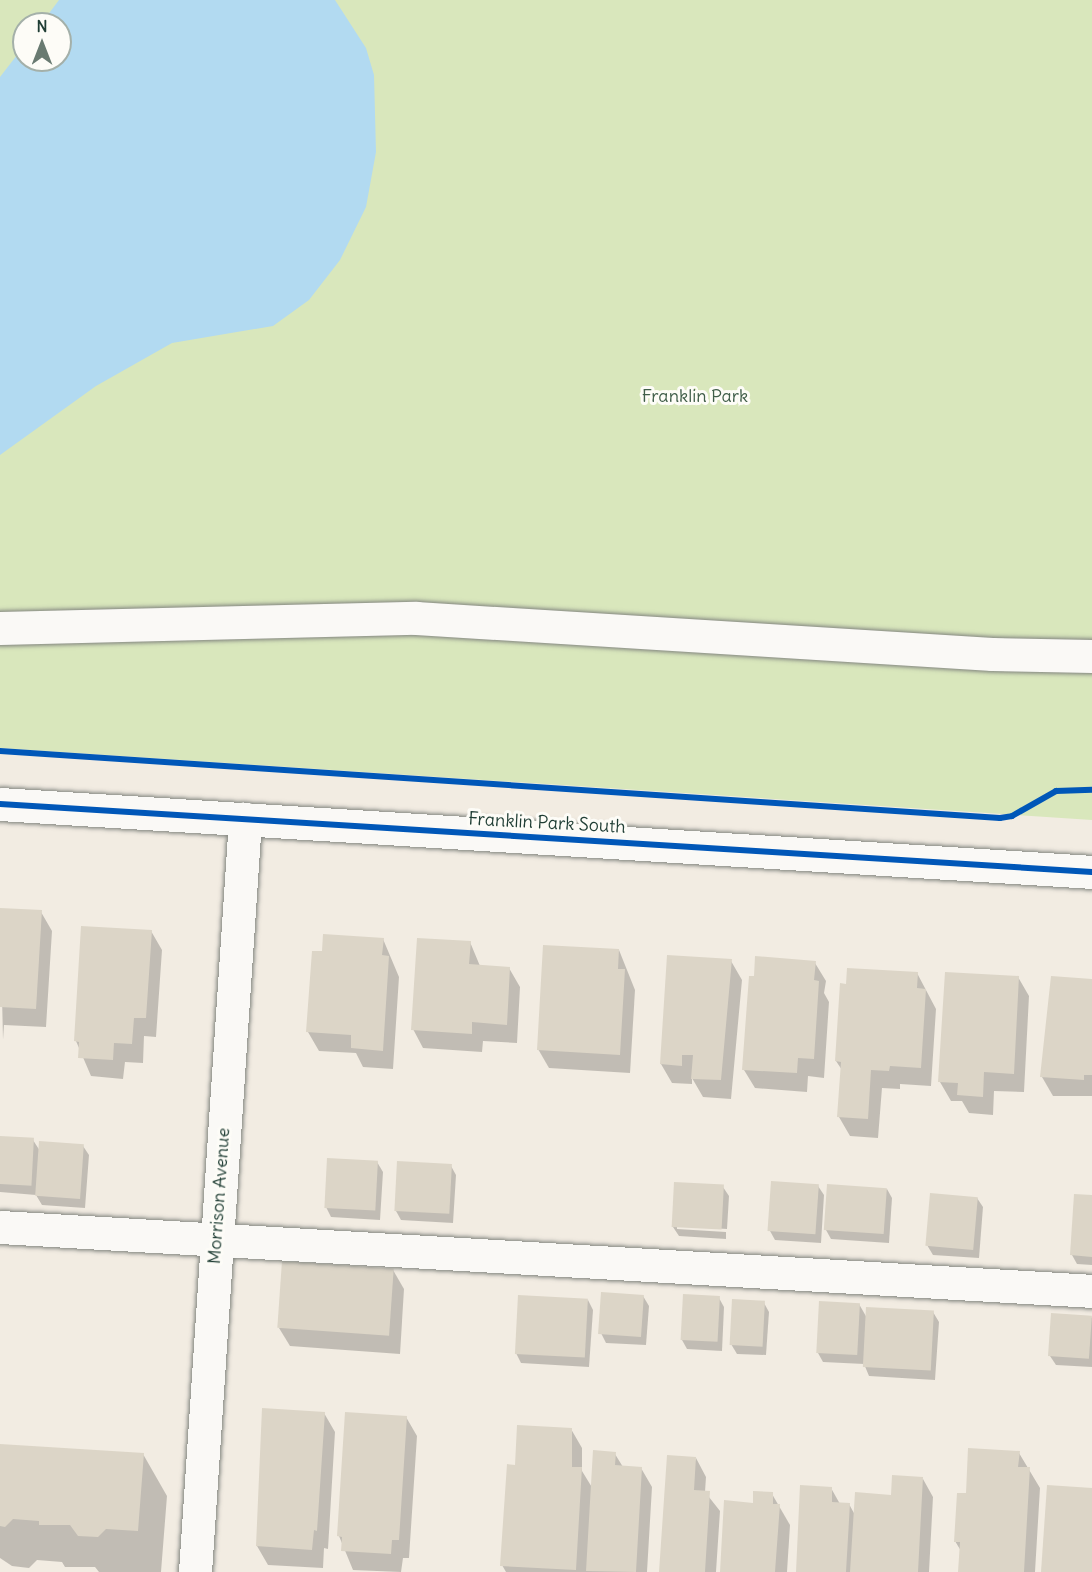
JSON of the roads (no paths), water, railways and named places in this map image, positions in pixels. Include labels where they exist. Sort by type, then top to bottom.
[{"type":"street","points":[[0,628],[416,618],[992,654],[1092,656]]},
{"type":"street","name":"Franklin Park South","points":[[0,804],[1092,872]]},
{"type":"street","name":"Morrison Avenue","points":[[195,1572],[245,819]]},
{"type":"street","points":[[0,1227],[1092,1291]]},
{"type":"water","points":[[59,0],[335,0],[366,48],[374,75],[376,152],[366,207],[340,260],[309,300],[273,326],[172,343],[96,386],[0,455],[0,77],[12,62],[12,72],[72,72],[72,12],[50,12]]},
{"type":"park label","name":"Franklin Park","points":[[695,396]]}]
